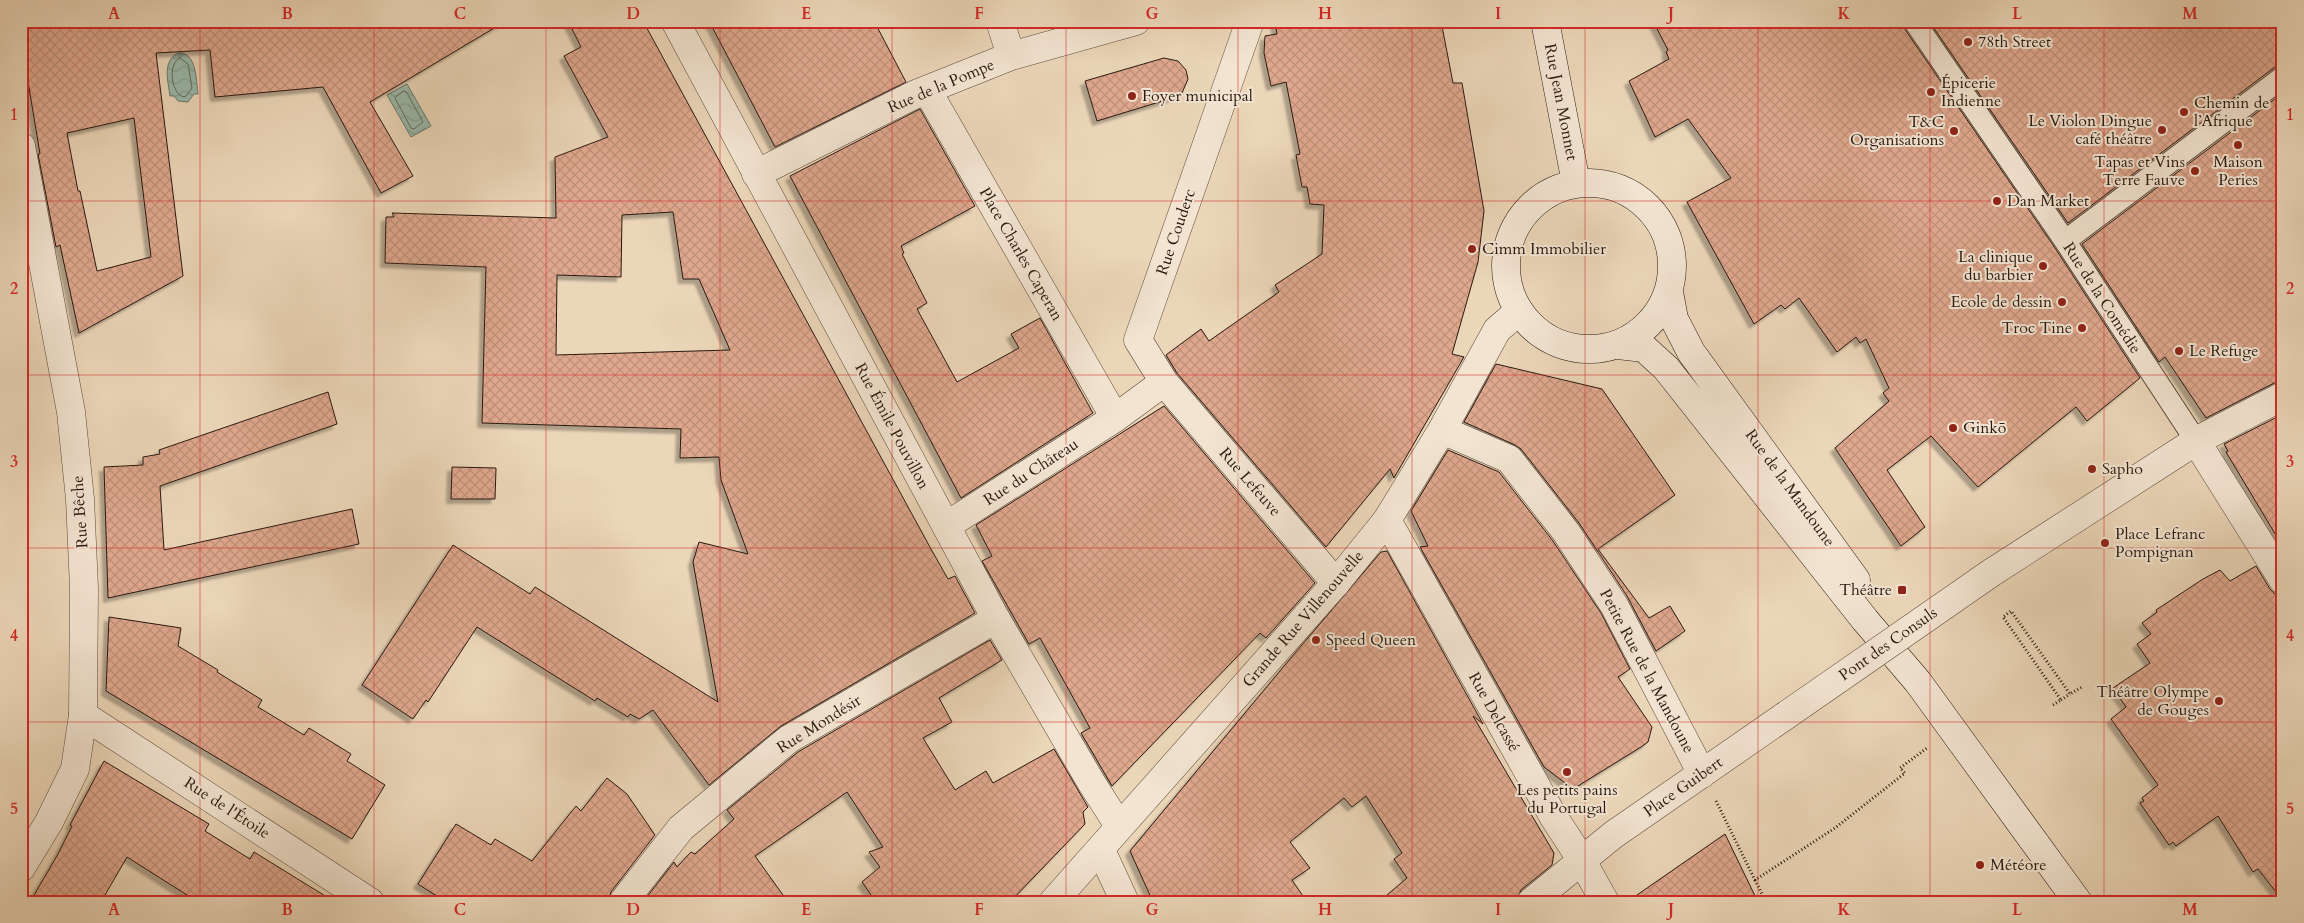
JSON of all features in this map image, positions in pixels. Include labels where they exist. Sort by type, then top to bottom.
[{"type":"street","name":"Rue Émile Pouvillon","points":[[675,21],[996,619],[1091,782],[1119,826]]},
{"type":"street","points":[[1000,21],[1011,56]]},
{"type":"street","name":"Rue de la Pompe","points":[[756,174],[927,90],[1011,56],[1136,21]]},
{"type":"street","name":"Rue Couderc","points":[[1164,382],[1138,340],[1250,21]]},
{"type":"street","name":"Rue Jean Monnet","points":[[1545,21],[1576,183]]},
{"type":"street","name":"Rue de la Comédie","points":[[1914,21],[2065,241],[2196,441],[2283,580]]},
{"type":"street","points":[[2065,241],[2283,76]]},
{"type":"street","name":"Place Charles Caperan","points":[[927,90],[1115,418]]},
{"type":"street","name":"Rue Bêche","points":[[21,146],[71,412],[80,499],[83,568],[83,715],[75,769],[49,822],[21,868]]},
{"type":"street","points":[[1576,183],[1604,184],[1631,193],[1653,212],[1668,236],[1673,264],[1669,292],[1658,315],[1640,333],[1618,345],[1596,350],[1574,348],[1552,341],[1533,328],[1519,311],[1508,286],[1506,258],[1513,232],[1528,209],[1542,198],[1550,192],[1576,183]]},
{"type":"street","name":"Rue de la Mandoune","points":[[1669,292],[1674,319],[1691,352],[1877,609],[1918,682]]},
{"type":"street","name":"Grande Rue Villenouvelle","points":[[1053,902],[1336,583],[1386,520],[1442,430],[1497,330],[1519,311]]},
{"type":"street","name":"Rue de la Mandoune","points":[[1618,345],[1644,348],[1666,368],[1865,620],[1918,682],[2078,902]]},
{"type":"street","points":[[1115,418],[1164,382]]},
{"type":"street","name":"Rue Lefeuve","points":[[1164,382],[1336,583]]},
{"type":"street","points":[[2196,441],[2283,396]]},
{"type":"street","name":"Rue du Château","points":[[946,526],[1115,418]]},
{"type":"street","name":"Petite Rue de la Mandoune","points":[[1442,430],[1509,459],[1566,532],[1614,605],[1702,774]]},
{"type":"street","name":"Pont des Consuls","points":[[1785,716],[1991,573],[2196,441]]},
{"type":"street","name":"Rue Delcassé","points":[[1386,520],[1552,816],[1581,859],[1605,902]]},
{"type":"street","name":"Rue Mondésir","points":[[623,902],[681,828],[789,739],[996,619]]},
{"type":"street","name":"Rue de l'Étoile","points":[[83,715],[370,902]]},
{"type":"street","name":"Place Guibert","points":[[1531,902],[1581,859],[1785,716]]},
{"type":"street","points":[[1101,850],[1125,902]]},
{"type":"path","points":[[2061,700],[2003,618],[2011,611],[2070,694]]},
{"type":"path","points":[[2053,705],[2082,687]]},
{"type":"path","points":[[1755,880],[1835,828],[1905,773],[1900,768],[1932,746]]},
{"type":"path","points":[[1728,821],[1766,902]]},
{"type":"water","points":[[178,53],[189,57],[196,75],[198,94],[194,94],[188,102],[178,101],[174,96],[170,96],[167,78],[168,66],[173,57]]},
{"type":"water","points":[[407,84],[431,126],[411,137],[387,95]]},
{"type":"building","points":[[21,21],[506,21],[370,102],[413,176],[381,193],[323,87],[215,97],[210,50],[156,53],[183,276],[79,333],[60,245],[56,247],[38,154],[40,154],[21,39]],"holes":[[[134,118],[151,257],[97,271],[80,191],[78,191],[67,133]]]},
{"type":"building","points":[[568,21],[643,21],[931,549],[948,579],[955,576],[975,613],[781,726],[709,785],[653,710],[639,719],[630,714],[628,717],[597,698],[595,701],[477,627],[428,702],[426,700],[413,719],[362,685],[453,545],[530,594],[535,587],[718,702],[693,562],[699,542],[748,554],[721,480],[719,457],[680,458],[681,429],[482,423],[486,267],[385,263],[386,217],[394,217],[392,213],[556,218],[555,157],[608,137],[564,56],[581,47]],"holes":[[[673,212],[683,279],[699,279],[730,350],[556,355],[557,275],[621,277],[622,215]]]},
{"type":"building","points":[[709,21],[874,21],[906,82],[775,147]]},
{"type":"building","points":[[1275,21],[1441,21],[1453,83],[1462,83],[1484,211],[1478,262],[1452,354],[1464,357],[1394,478],[1390,469],[1326,547],[1177,373],[1166,355],[1201,329],[1209,341],[1279,292],[1275,285],[1322,254],[1324,205],[1310,204],[1307,187],[1302,187],[1296,155],[1300,154],[1286,82],[1271,86],[1264,53],[1265,36],[1277,34]]},
{"type":"building","points":[[1653,21],[1902,21],[1904,28],[2055,248],[2140,378],[2087,421],[2076,407],[1978,487],[1931,436],[1887,470],[1925,527],[1901,546],[1835,448],[1889,401],[1883,393],[1889,388],[1866,339],[1860,343],[1856,337],[1837,352],[1799,298],[1785,309],[1781,305],[1754,324],[1687,202],[1731,178],[1688,119],[1655,137],[1629,81],[1669,59],[1666,52],[1668,50]]},
{"type":"building","points":[[1929,21],[2283,21],[2283,65],[2275,67],[2068,223]]},
{"type":"building","name":"Foyer municipal","points":[[1164,58],[1178,61],[1186,70],[1188,79],[1182,93],[1169,99],[1097,121],[1085,81]]},
{"type":"building","points":[[2283,93],[2283,381],[2276,382],[2206,418],[2165,357],[2159,362],[2082,244]]},
{"type":"building","points":[[920,109],[975,206],[901,246],[904,253],[902,254],[927,303],[917,309],[957,382],[1019,348],[1011,334],[1040,318],[1093,413],[961,498],[790,176]]},
{"type":"building","points":[[21,232],[27,261],[21,263]]},
{"type":"building","points":[[1496,364],[1602,389],[1675,495],[1598,549],[1649,618],[1670,606],[1685,631],[1656,651],[1627,596],[1579,523],[1521,449],[1464,422]]},
{"type":"building","points":[[328,392],[337,424],[160,486],[164,550],[352,509],[359,544],[108,598],[104,467],[143,465],[143,457],[160,454],[159,450]]},
{"type":"building","points":[[1164,406],[1315,583],[1266,638],[1260,633],[1112,786],[1081,733],[1090,728],[1040,638],[1029,644],[982,561],[992,556],[976,525]]},
{"type":"building","points":[[2283,414],[2283,547],[2226,452],[2228,451],[2224,444]]},
{"type":"building","points":[[1448,450],[1499,472],[1553,541],[1601,613],[1630,669],[1618,677],[1652,727],[1648,742],[1573,789],[1544,767],[1420,547],[1428,546],[1411,511]]},
{"type":"building","points":[[452,467],[496,468],[495,499],[451,499]]},
{"type":"building","points":[[1387,551],[1483,724],[1473,716],[1554,853],[1552,865],[1521,890],[1516,902],[1379,902],[1407,878],[1394,859],[1402,853],[1366,796],[1352,807],[1344,798],[1290,842],[1310,868],[1292,880],[1307,902],[1153,902],[1130,851],[1381,552]]},
{"type":"building","points":[[2256,566],[2270,589],[2275,594],[2283,596],[2283,901],[2258,869],[2253,872],[2218,816],[2176,846],[2173,842],[2169,845],[2140,803],[2144,801],[2142,798],[2158,785],[2111,719],[2126,707],[2113,688],[2150,663],[2137,644],[2151,634],[2142,623],[2157,612],[2156,610],[2220,570],[2230,581]]},
{"type":"building","points":[[109,617],[181,628],[178,646],[262,700],[258,707],[304,735],[309,728],[351,754],[347,761],[385,785],[352,839],[106,691]]},
{"type":"building","points":[[990,640],[1002,660],[939,698],[952,722],[923,738],[955,790],[986,771],[993,783],[1054,749],[1088,807],[1083,812],[1085,824],[1010,902],[876,902],[862,882],[880,867],[869,852],[883,847],[847,792],[755,856],[788,902],[643,902],[674,862],[677,867],[691,852],[695,854],[734,819],[727,810],[798,752]]},
{"type":"building","points":[[104,761],[209,824],[205,831],[250,859],[254,852],[335,902],[198,902],[127,857],[101,902],[30,902],[58,854],[72,826],[70,825]]},
{"type":"building","points":[[607,778],[627,794],[655,835],[611,892],[608,902],[446,902],[418,884],[456,824],[491,845],[495,839],[532,861],[576,806],[581,811]]},
{"type":"building","points":[[1725,834],[1758,902],[1627,902]]},
{"type":"place","name":"78th Street","points":[[1968,42]]},
{"type":"place","name":"Épicerie Indienne","points":[[1931,92]]},
{"type":"place","name":"Foyer municipal","points":[[1132,96]]},
{"type":"place","name":"Chemin de l’Afrique","points":[[2184,112]]},
{"type":"place","name":"Le Violon Dingue café théâtre","points":[[2162,130]]},
{"type":"place","name":"T&C Organisations","points":[[1954,131]]},
{"type":"place","name":"Maison Peries","points":[[2238,145]]},
{"type":"place","name":"Tapas et Vins Terre Fauve","points":[[2195,171]]},
{"type":"place","name":"Dan Market","points":[[1997,201]]},
{"type":"place","name":"Cimm Immobilier","points":[[1472,249]]},
{"type":"place","name":"La clinique du barbier","points":[[2043,266]]},
{"type":"place","name":"Ecole de dessin","points":[[2062,302]]},
{"type":"place","name":"Troc Tine","points":[[2082,328]]},
{"type":"place","name":"Le Refuge","points":[[2179,351]]},
{"type":"place","name":"Ginkō","points":[[1953,428]]},
{"type":"place","name":"Sapho","points":[[2092,469]]},
{"type":"place","name":"Place Lefranc Pompignan","points":[[2105,543]]},
{"type":"place","name":"Théâtre","points":[[1902,590]]},
{"type":"place","name":"Speed Queen","points":[[1316,640]]},
{"type":"place","name":"Théâtre Olympe de Gouges","points":[[2219,701]]},
{"type":"place","name":"Les petits pains du Portugal","points":[[1567,772]]},
{"type":"place","name":"Météore","points":[[1980,865]]}]
